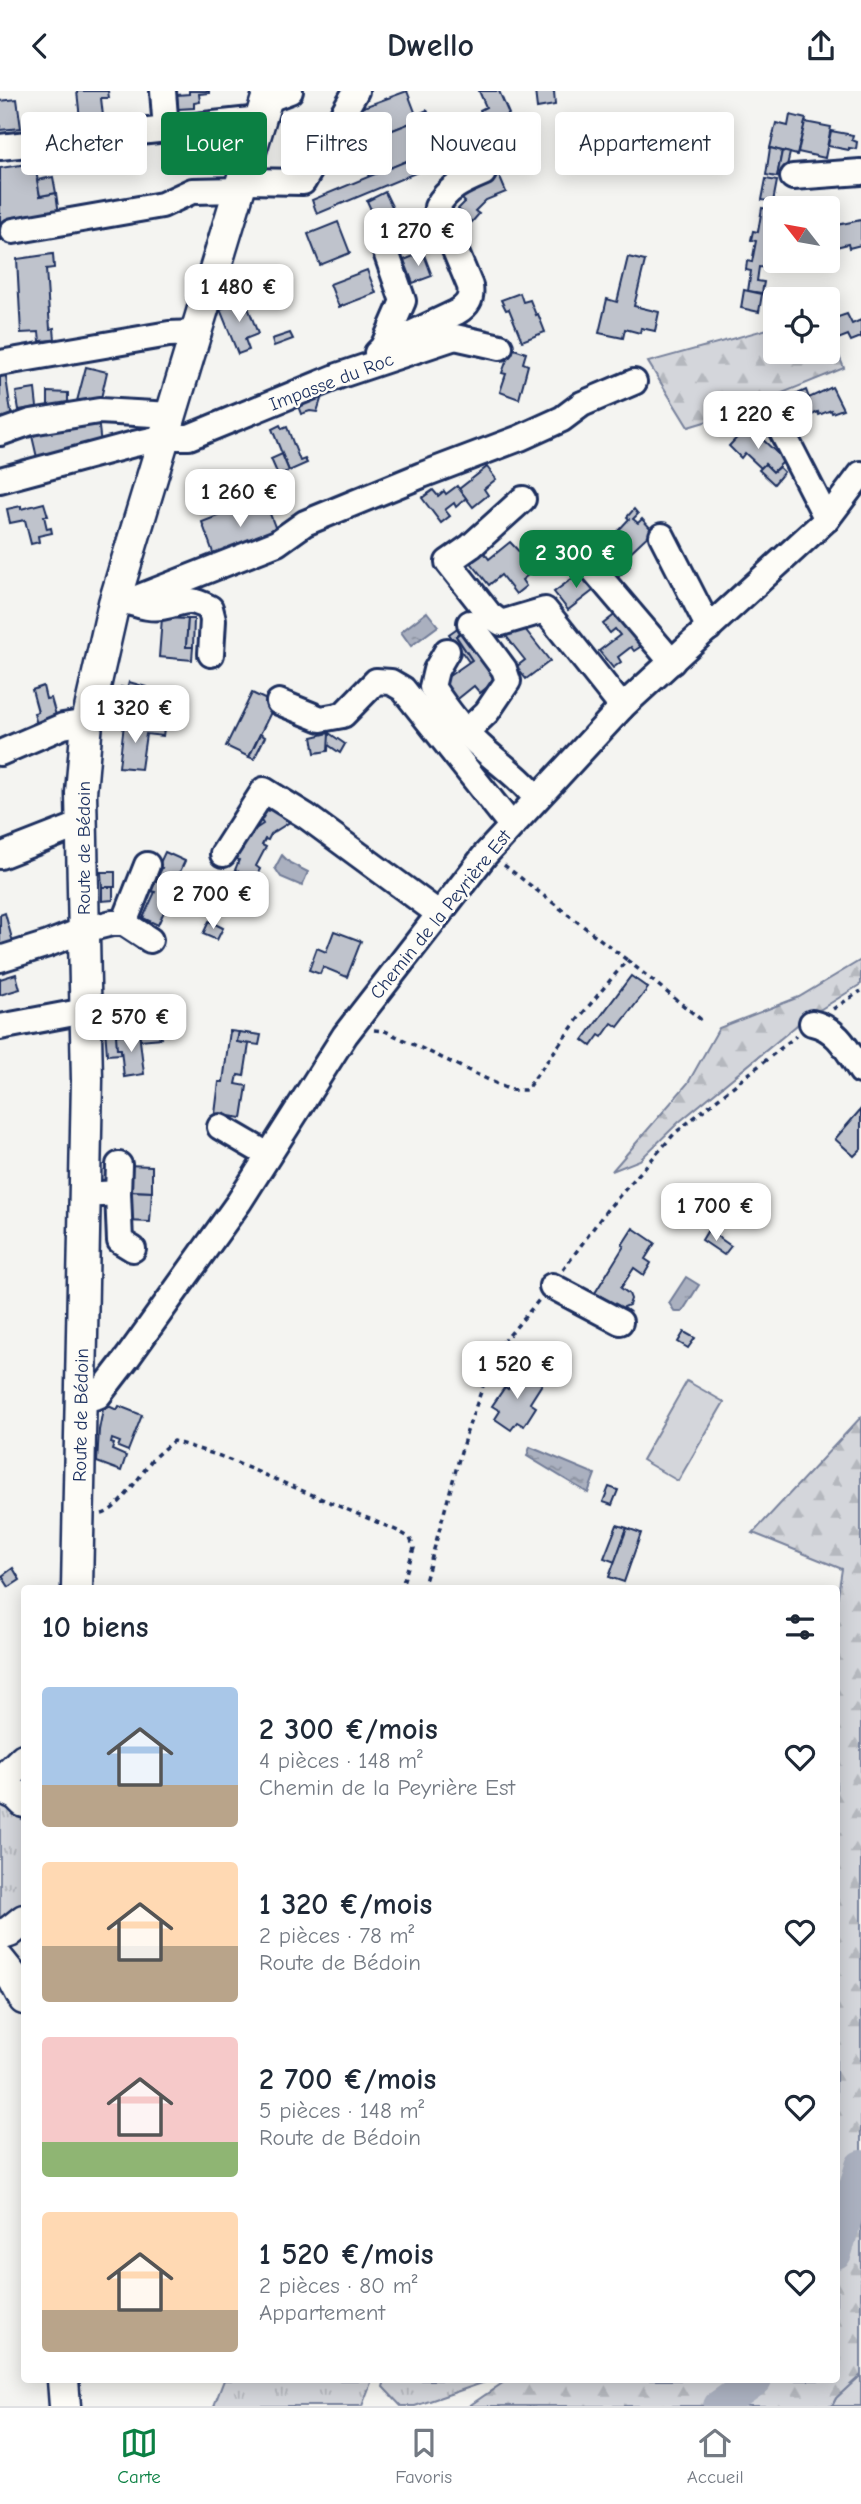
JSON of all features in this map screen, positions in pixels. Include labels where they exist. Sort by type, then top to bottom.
[{"type":"main road","name":"Route de Bédoin","points":[[78,1585],[86,1021],[81,793],[87,722],[168,426],[240,185],[271,100]]},
{"type":"main road","points":[[21,1762],[0,1784],[21,1799]]},
{"type":"main road","points":[[0,1935],[21,1922]]},
{"type":"main road","points":[[0,1961],[21,1993]]},
{"type":"main road","points":[[62,2383],[65,2406]]},
{"type":"street","points":[[163,91],[165,112]]},
{"type":"street","points":[[13,231],[162,205],[192,191],[240,185],[303,183],[356,91]]},
{"type":"street","points":[[229,112],[271,100]]},
{"type":"street","points":[[0,147],[161,131]]},
{"type":"street","points":[[793,177],[861,172]]},
{"type":"street","points":[[362,368],[383,347],[466,306],[471,296],[470,286],[437,207],[457,183],[478,175]]},
{"type":"street","points":[[383,347],[403,301],[386,252],[388,243],[409,231]]},
{"type":"street","points":[[0,363],[169,334],[196,333]]},
{"type":"street","name":"Impasse du Roc","points":[[168,426],[189,437],[362,368],[456,337],[500,347]]},
{"type":"street","points":[[121,603],[277,543],[305,523],[520,438],[562,419],[582,404],[634,382]]},
{"type":"street","points":[[0,433],[31,422],[99,411],[168,426]]},
{"type":"street","points":[[772,412],[827,519]]},
{"type":"street","points":[[0,480],[168,426]]},
{"type":"street","name":"Chemin de la Peyrière Est","points":[[80,1401],[98,1396],[106,1386],[239,1202],[345,1035],[485,855],[622,707],[827,519],[861,474]]},
{"type":"street","points":[[523,499],[448,562],[489,614],[501,623],[545,610],[622,707]]},
{"type":"street","points":[[662,536],[709,628]]},
{"type":"street","points":[[592,568],[672,662]]},
{"type":"street","points":[[121,603],[163,607],[182,600],[198,601],[210,608],[213,620],[211,654]]},
{"type":"street","points":[[467,731],[487,712],[508,681],[504,669],[470,623]]},
{"type":"street","points":[[447,651],[436,670],[432,687],[453,717],[477,744],[526,785],[536,798]]},
{"type":"street","points":[[278,702],[321,719],[343,715],[376,681],[391,682],[403,689],[511,825]]},
{"type":"street","points":[[0,753],[63,726],[87,722]]},
{"type":"street","points":[[223,854],[264,790],[306,815],[438,913]]},
{"type":"street","points":[[0,856],[82,824]]},
{"type":"street","points":[[124,923],[148,865]]},
{"type":"street","points":[[0,959],[112,923],[124,923],[150,940]]},
{"type":"street","points":[[0,1027],[86,1021]]},
{"type":"street","points":[[0,1041],[64,1030],[86,1021]]},
{"type":"street","points":[[812,1023],[824,1025],[841,1040],[861,1070]]},
{"type":"street","points":[[220,1126],[268,1155]]},
{"type":"street","points":[[119,1165],[117,1220],[120,1241],[132,1249]]},
{"type":"street","points":[[84,1195],[118,1193]]},
{"type":"street","points":[[552,1286],[620,1322]]},
{"type":"path","points":[[485,855],[504,865],[704,1022]]},
{"type":"path","points":[[345,1035],[364,1029],[385,1031],[510,1090],[526,1090],[578,1019],[627,960]]},
{"type":"path","points":[[424,1585],[465,1437],[495,1352],[552,1286],[606,1211],[675,1133],[812,1023],[861,991]]},
{"type":"path","points":[[79,1520],[108,1513],[154,1457],[173,1441],[220,1456],[410,1538],[414,1548],[402,1585]]},
{"type":"green space","points":[[763,330],[763,364],[840,364],[840,358],[844,368],[728,415],[688,427],[648,362]]},
{"type":"green space","points":[[861,960],[861,984],[802,1021],[679,1122],[640,1160],[612,1171],[688,1083],[719,1028],[799,997]]},
{"type":"green space","points":[[687,1381],[724,1402],[678,1481],[642,1460]]},
{"type":"green space","points":[[861,1417],[861,2375],[836,2398],[832,2406],[469,2406],[503,2383],[840,2383],[839,1585],[842,1569],[753,1533]]},
{"type":"green space","points":[[0,1802],[21,1818],[21,1906],[9,1918],[0,1922]]},
{"type":"green space","points":[[861,2375],[861,2406],[832,2406],[836,2398]]},
{"type":"green space","points":[[223,2383],[371,2383],[362,2406],[214,2406]]},
{"type":"green space","points":[[384,2383],[482,2383],[415,2406],[401,2406],[383,2387]]},
{"type":"water","points":[[427,612],[438,626],[411,646],[401,632]]},
{"type":"water","points":[[282,855],[290,863],[308,872],[302,886],[281,877],[275,868]]},
{"type":"water","points":[[686,1277],[699,1285],[682,1312],[675,1312],[669,1303]]},
{"type":"water","points":[[530,1447],[595,1474],[588,1493],[527,1456]]},
{"type":"building","points":[[77,91],[108,91],[109,98],[101,98],[103,112],[79,112]]},
{"type":"building","points":[[189,91],[209,93],[199,94],[200,102],[194,103],[194,108],[178,109],[177,95],[189,94]]},
{"type":"building","points":[[407,91],[415,112],[406,112],[406,125],[392,130],[392,112],[359,112],[358,109]]},
{"type":"building","points":[[479,91],[499,91],[508,112],[481,112],[480,110],[486,107]]},
{"type":"building","points":[[535,91],[554,91],[555,105],[537,108]]},
{"type":"building","points":[[17,99],[21,128],[0,130],[0,101]]},
{"type":"building","points":[[790,115],[806,119],[797,155],[770,148],[776,123],[788,126]]},
{"type":"building","points":[[805,122],[831,127],[825,158],[798,152]]},
{"type":"building","points":[[406,125],[406,161],[392,167],[392,130]]},
{"type":"building","points":[[831,131],[853,135],[852,140],[857,142],[856,149],[828,146]]},
{"type":"building","points":[[770,148],[782,151],[777,177],[766,175]]},
{"type":"building","points":[[782,151],[790,153],[784,178],[777,177]]},
{"type":"building","points":[[406,161],[406,175],[411,175],[317,214],[312,200],[373,175],[392,175],[392,167]]},
{"type":"building","points":[[21,165],[21,175],[37,175],[40,196],[56,193],[59,214],[2,222],[4,240],[0,241],[0,168]]},
{"type":"building","points":[[499,175],[506,192],[486,200],[475,211],[479,214],[472,222],[458,209],[465,202],[460,197],[474,182]]},
{"type":"building","points":[[53,177],[56,193],[40,196],[37,180]]},
{"type":"building","points":[[766,179],[777,181],[774,196],[763,196],[762,200]]},
{"type":"building","points":[[385,192],[401,225],[382,234],[367,201]]},
{"type":"building","points":[[763,208],[763,267],[759,267],[757,281],[764,282],[762,293],[748,291],[751,271],[746,270],[747,261],[752,262],[756,241],[751,240],[753,231],[758,232]]},
{"type":"building","points":[[861,220],[861,245],[849,248],[848,244],[840,246],[840,224]]},
{"type":"building","points":[[338,222],[350,253],[320,265],[308,234]]},
{"type":"building","points":[[423,252],[432,276],[413,283],[404,260]]},
{"type":"building","points":[[53,254],[54,268],[46,269],[50,329],[54,328],[55,340],[40,341],[39,332],[21,333],[17,259]]},
{"type":"building","points":[[628,257],[645,261],[634,306],[659,312],[655,331],[641,328],[640,333],[625,329],[623,338],[599,333],[607,299],[617,302]]},
{"type":"building","points":[[367,270],[376,293],[339,307],[330,284]]},
{"type":"building","points":[[744,290],[762,294],[759,312],[741,308]]},
{"type":"building","points":[[520,293],[523,302],[530,300],[545,332],[522,341],[509,309],[506,310],[501,300]]},
{"type":"building","points":[[245,299],[258,334],[245,339],[249,350],[238,354],[220,309]]},
{"type":"building","points":[[847,314],[852,324],[861,320],[861,337],[851,341],[848,335],[840,338],[840,316]]},
{"type":"building","points":[[290,333],[293,339],[274,346],[272,339]]},
{"type":"building","points":[[508,347],[526,353],[523,363],[528,365],[519,399],[500,392],[506,374],[502,373],[508,357],[504,356]]},
{"type":"building","points":[[86,367],[107,372],[99,407],[77,401]]},
{"type":"building","points":[[0,370],[5,370],[12,420],[0,422]]},
{"type":"building","points":[[832,387],[843,409],[819,415],[818,412],[804,419],[793,396],[806,390],[809,398]]},
{"type":"building","points":[[35,389],[37,407],[19,410],[16,392]]},
{"type":"building","points":[[48,392],[68,393],[68,410],[48,410]]},
{"type":"building","points":[[322,396],[317,412],[301,414],[298,406]]},
{"type":"building","points":[[98,418],[101,445],[38,462],[32,436]]},
{"type":"building","points":[[754,421],[764,431],[756,440],[745,429]]},
{"type":"building","points":[[280,425],[282,429],[287,427],[300,461],[305,459],[307,463],[289,471],[272,429]]},
{"type":"building","points":[[745,429],[756,440],[759,436],[777,453],[782,448],[790,455],[773,472],[765,464],[761,468],[745,453],[741,458],[729,446]]},
{"type":"building","points":[[282,454],[289,471],[278,475],[271,459]]},
{"type":"building","points":[[765,464],[773,472],[779,467],[784,472],[774,484],[759,470]]},
{"type":"building","points":[[487,467],[496,479],[484,489],[488,495],[473,507],[459,489]]},
{"type":"building","points":[[457,486],[466,498],[456,507],[454,503],[445,510],[450,516],[441,523],[422,498],[433,490],[438,496],[444,491],[446,494]]},
{"type":"building","points":[[264,498],[278,535],[216,561],[202,522]]},
{"type":"building","points":[[44,503],[48,516],[44,516],[47,529],[51,528],[52,533],[38,536],[39,542],[31,544],[25,520],[10,523],[7,509],[21,506],[21,509]]},
{"type":"building","points":[[634,509],[638,514],[633,519],[638,523],[642,519],[653,531],[623,559],[630,566],[615,580],[592,559],[629,519],[627,517]]},
{"type":"building","points":[[510,542],[527,560],[525,562],[533,571],[522,580],[526,586],[516,594],[501,575],[489,585],[469,560],[482,550],[489,559]]},
{"type":"building","points":[[585,569],[598,587],[568,610],[554,592]]},
{"type":"building","points":[[617,613],[643,645],[634,651],[631,647],[618,657],[621,662],[613,668],[599,651],[620,635],[615,629],[610,633],[603,624]]},
{"type":"building","points":[[162,618],[188,619],[186,647],[193,647],[192,660],[159,657]]},
{"type":"building","points":[[188,619],[194,619],[193,647],[186,647]]},
{"type":"building","points":[[466,622],[469,627],[456,636],[472,660],[469,662],[449,634]]},
{"type":"building","points":[[521,624],[550,661],[526,679],[516,667],[525,660],[506,636]]},
{"type":"building","points":[[469,627],[501,676],[480,693],[474,686],[454,702],[439,683],[472,660],[456,636]]},
{"type":"building","points":[[129,682],[146,687],[142,700],[119,693],[121,687],[127,689]]},
{"type":"building","points":[[43,686],[46,699],[51,698],[57,719],[37,725],[34,713],[38,712],[32,690]]},
{"type":"building","points":[[252,693],[275,704],[249,757],[226,746]]},
{"type":"building","points":[[124,724],[164,729],[163,736],[146,734],[141,769],[119,767]]},
{"type":"building","points":[[329,733],[345,744],[340,753],[327,744]]},
{"type":"building","points":[[329,733],[328,751],[315,753],[312,737]]},
{"type":"building","points":[[260,734],[265,737],[254,759],[249,757]]},
{"type":"building","points":[[281,802],[293,820],[271,834],[268,840],[265,839],[262,845],[266,847],[256,866],[260,869],[255,879],[235,870],[239,860],[234,857],[248,828],[254,830],[263,824],[259,817]]},
{"type":"building","points":[[165,852],[185,861],[178,876],[181,877],[172,898],[174,899],[169,909],[166,907],[158,925],[143,918],[155,892],[151,891],[162,868],[158,867]]},
{"type":"building","points":[[101,872],[115,872],[115,887],[102,887]]},
{"type":"building","points":[[102,887],[113,887],[113,900],[102,901]]},
{"type":"building","points":[[5,913],[14,946],[0,950],[0,915]]},
{"type":"building","points":[[209,921],[223,928],[217,940],[203,934]]},
{"type":"building","points":[[334,931],[361,941],[347,977],[323,967],[320,974],[309,970],[317,948],[326,952]]},
{"type":"building","points":[[16,974],[20,989],[0,995],[0,979]]},
{"type":"building","points":[[631,976],[648,988],[618,1027],[612,1023],[591,1046],[583,1040]]},
{"type":"building","points":[[117,1027],[117,1049],[121,1049],[121,1054],[107,1055],[105,1028]]},
{"type":"building","points":[[159,1031],[161,1038],[140,1040],[139,1032]]},
{"type":"building","points":[[230,1031],[239,1032],[237,1042],[249,1044],[244,1076],[238,1075],[236,1084],[247,1086],[242,1118],[215,1114],[219,1082],[223,1082]]},
{"type":"building","points":[[139,1032],[144,1074],[124,1077],[121,1049],[117,1049],[116,1035]]},
{"type":"building","points":[[239,1032],[261,1035],[259,1045],[237,1042]]},
{"type":"building","points":[[861,1109],[861,1149],[854,1156],[835,1139]]},
{"type":"building","points":[[126,1165],[152,1166],[152,1192],[126,1191]]},
{"type":"building","points":[[126,1191],[152,1192],[150,1222],[125,1221]]},
{"type":"building","points":[[633,1228],[655,1243],[645,1259],[651,1263],[644,1275],[634,1268],[621,1288],[631,1299],[629,1305],[622,1308],[595,1293]]},
{"type":"building","points":[[708,1230],[731,1246],[724,1255],[702,1240]]},
{"type":"building","points":[[684,1332],[695,1338],[688,1348],[678,1342]]},
{"type":"building","points":[[520,1370],[542,1384],[530,1403],[536,1407],[524,1426],[517,1422],[511,1430],[495,1419],[500,1411],[492,1406],[505,1387],[508,1389]]},
{"type":"building","points":[[104,1404],[117,1410],[119,1406],[142,1415],[128,1451],[118,1447],[120,1442],[112,1439],[112,1450],[126,1456],[121,1471],[97,1462]]},
{"type":"building","points":[[609,1487],[618,1490],[612,1505],[603,1502]]},
{"type":"building","points":[[617,1525],[627,1528],[615,1562],[604,1558]]},
{"type":"building","points":[[627,1528],[641,1533],[624,1582],[609,1577]]},
{"type":"building","points":[[13,1568],[20,1580],[9,1587],[2,1576]]},
{"type":"waterway","points":[[840,2239],[861,2166]]},
{"type":"waterway","points":[[719,2406],[752,2383]]}]
